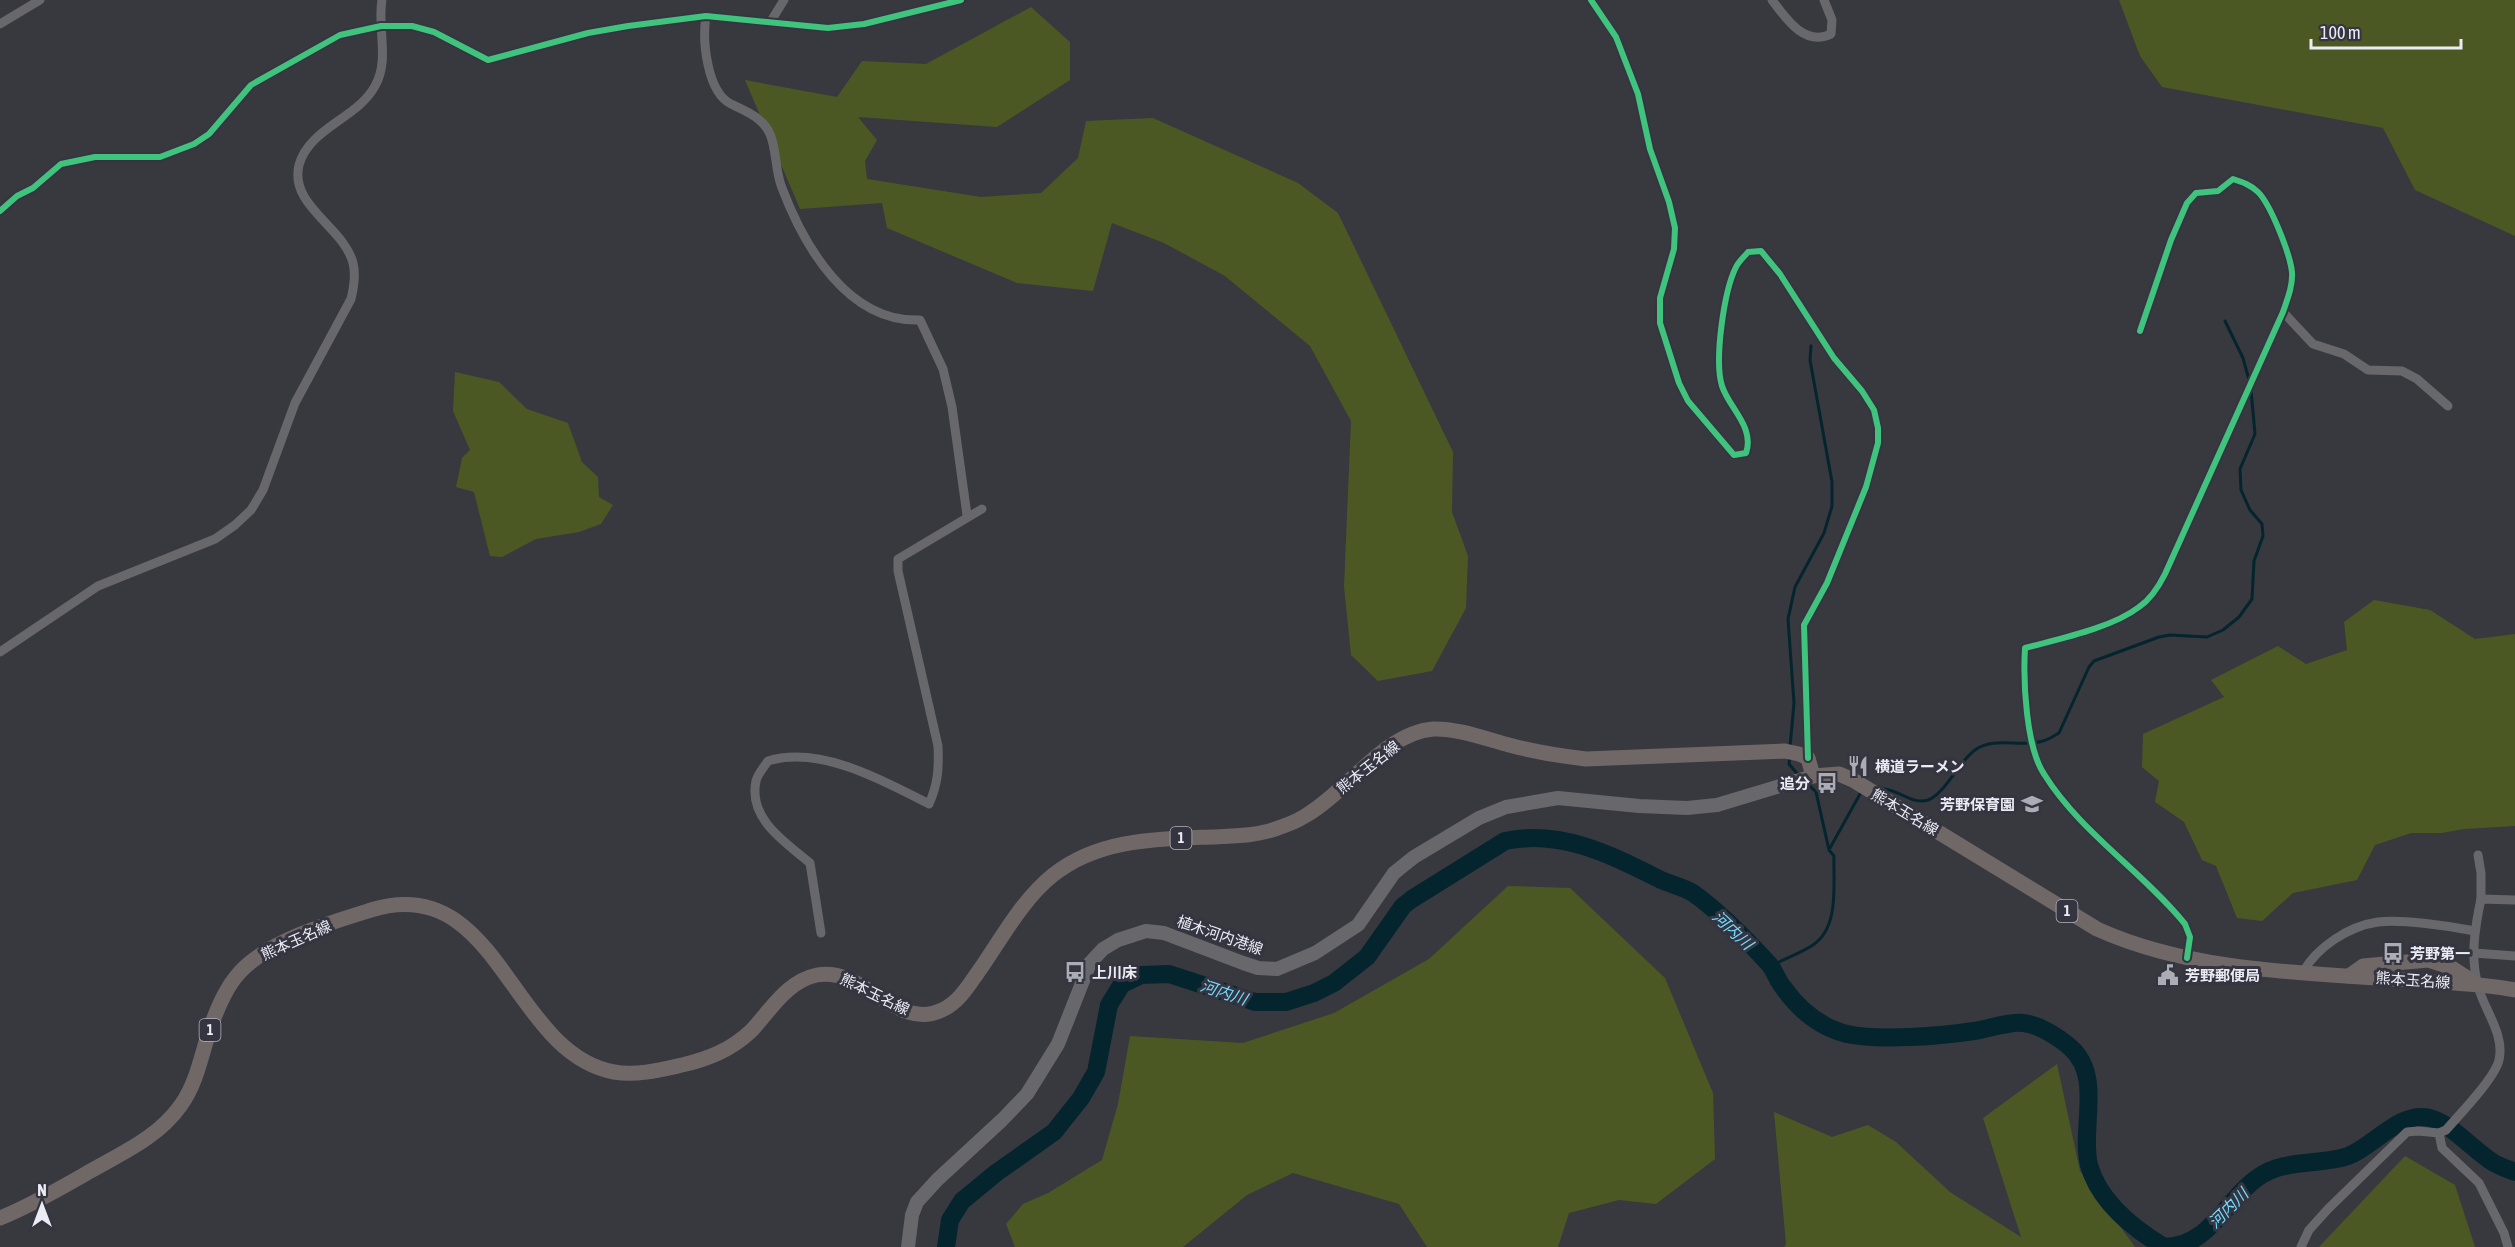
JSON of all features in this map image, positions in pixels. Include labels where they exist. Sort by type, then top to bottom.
[{"type":"main road","name":"熊本玉名線","points":[[0,1218],[65,1186],[144,1141],[169,1119],[182,1104],[192,1084],[223,997],[238,974],[254,959],[305,934],[374,909],[404,904],[428,906],[444,913],[471,930],[561,1045],[596,1067],[617,1073],[643,1073],[707,1059],[721,1053],[750,1031],[789,990],[805,979],[820,974],[831,974],[852,980],[910,1014],[929,1016],[948,1008],[963,993],[1040,887],[1081,857],[1132,841],[1253,835],[1274,830],[1305,816],[1396,742],[1417,733],[1433,729],[1452,731],[1555,756],[1586,759],[1785,751],[1808,758]]},
{"type":"main road","points":[[1808,758],[1813,776]]},
{"type":"main road","name":"熊本玉名線","points":[[1813,776],[1839,774],[1853,780],[2097,929],[2127,943],[2156,952],[2254,968],[2515,990]]},
{"type":"main road","name":"植木河内港線","points":[[908,1247],[912,1215],[917,1202],[936,1180],[1027,1094],[1058,1044],[1090,963],[1103,949],[1118,940],[1146,931],[1164,933],[1258,968],[1277,969],[1315,953],[1358,925],[1394,873],[1414,857],[1479,819],[1506,807],[1558,798],[1687,808],[1717,805],[1813,776]]},
{"type":"main road","name":"熊本玉名線","points":[[2349,976],[2363,966],[2428,960],[2452,968],[2477,985]]},
{"type":"street","points":[[0,24],[40,0]]},
{"type":"street","points":[[0,652],[98,586],[215,539],[236,525],[251,510],[263,490],[295,403],[351,299],[355,281],[353,263],[347,247],[305,200],[299,182],[299,166],[304,154],[317,138],[359,106],[376,86],[383,60],[382,0]]},
{"type":"street","points":[[771,21],[784,0]]},
{"type":"street","points":[[0,211],[17,196],[33,188],[53,170],[68,162],[95,157],[160,157],[181,150],[209,134],[251,85],[340,35],[381,26],[412,26],[434,32],[488,60],[588,33],[706,16],[828,28],[864,24],[961,0]]},
{"type":"street","points":[[1592,0],[1616,37],[1638,94],[1650,149],[1673,219],[1674,249],[1660,298],[1660,323],[1679,383],[1688,401],[1734,455],[1746,453],[1748,430],[1722,388],[1719,343],[1730,284],[1737,264],[1748,252],[1761,251],[1780,274],[1834,358],[1862,391],[1874,410],[1878,443],[1866,487],[1827,583],[1804,625],[1808,758]]},
{"type":"street","points":[[1772,0],[1801,33],[1810,38],[1824,38],[1831,34],[1832,20],[1824,0]]},
{"type":"street","points":[[706,16],[705,43],[710,76],[715,88],[730,104],[740,107],[759,120],[770,134],[782,188],[802,236],[828,270],[857,300],[892,319],[920,320],[943,369],[952,407],[967,515]]},
{"type":"street","points":[[2140,331],[2171,240],[2187,203],[2196,193],[2218,191],[2233,179],[2246,183],[2258,191],[2276,223],[2292,271],[2291,287],[2283,312],[2157,589],[2139,608],[2103,625],[2025,648],[2023,674],[2032,740],[2043,772],[2065,803],[2185,924],[2190,937],[2187,958]]},
{"type":"street","points":[[2283,312],[2313,344],[2344,354],[2368,370],[2402,371],[2416,379],[2448,406]]},
{"type":"street","points":[[821,933],[810,863],[786,843],[760,816],[756,799],[756,780],[768,761],[777,758],[821,759],[882,780],[929,804],[935,792],[940,771],[938,746],[898,572],[898,559],[967,515],[981,509]]},
{"type":"street","points":[[2301,1247],[2309,1230],[2328,1209],[2408,1132],[2439,1133],[2446,1130],[2468,1105],[2499,1062],[2500,1041],[2477,985],[2474,953],[2475,931],[2481,898],[2478,855]]},
{"type":"street","points":[[2481,898],[2515,900]]},
{"type":"street","points":[[2303,972],[2311,958],[2337,937],[2378,922],[2453,927],[2475,931]]},
{"type":"street","points":[[2474,953],[2515,956]]},
{"type":"street","points":[[2439,1133],[2442,1148],[2480,1183],[2504,1233],[2508,1247]]},
{"type":"green space","points":[[2119,0],[2515,0],[2515,236],[2415,190],[2383,128],[2162,87],[2140,56]]},
{"type":"green space","points":[[1031,7],[1070,42],[1070,80],[997,127],[858,117],[877,140],[865,161],[867,179],[981,197],[1041,193],[1078,158],[1086,121],[1153,118],[1298,183],[1338,213],[1453,452],[1452,512],[1468,556],[1466,608],[1432,671],[1378,681],[1351,655],[1344,587],[1351,421],[1310,346],[1225,276],[1164,243],[1112,223],[1093,291],[1017,283],[887,228],[882,203],[800,209],[745,80],[837,97],[862,61],[926,64]]},
{"type":"green space","points":[[455,372],[499,382],[527,409],[568,423],[582,462],[598,477],[599,497],[613,505],[601,524],[579,532],[536,539],[502,557],[490,556],[474,492],[456,487],[462,458],[470,450],[453,411]]},
{"type":"green space","points":[[2374,600],[2430,610],[2475,639],[2515,634],[2515,826],[2464,829],[2442,833],[2411,833],[2375,845],[2357,880],[2293,893],[2262,921],[2237,918],[2216,866],[2202,860],[2184,822],[2155,802],[2159,781],[2142,767],[2143,734],[2224,697],[2211,680],[2278,646],[2306,664],[2347,650],[2344,622]]},
{"type":"green space","points":[[1508,886],[1570,888],[1665,978],[1713,1093],[1715,1159],[1656,1204],[1619,1200],[1569,1213],[1558,1247],[1427,1247],[1399,1204],[1293,1173],[1247,1195],[1183,1247],[1015,1247],[1006,1224],[1023,1204],[1048,1193],[1102,1160],[1118,1104],[1130,1036],[1243,1043],[1334,1013],[1429,959]]},
{"type":"green space","points":[[2057,1064],[2080,1171],[2135,1247],[1784,1247],[1786,1244],[1774,1112],[1832,1137],[1868,1125],[1896,1142],[1950,1192],[2021,1237],[1983,1118]]},
{"type":"green space","points":[[2405,1156],[2455,1185],[2475,1247],[2319,1247]]},
{"type":"waterway","points":[[2225,321],[2243,358],[2249,380]]},
{"type":"waterway","points":[[1790,747],[1794,703],[1788,619],[1795,587],[1824,533],[1832,506],[1832,482],[1810,360],[1811,346]]},
{"type":"waterway","points":[[1884,789],[1917,801],[1928,800],[1940,791],[1969,755],[1982,746],[1999,743],[2035,743],[2047,740],[2059,733],[2089,667],[2094,661],[2159,637],[2170,635],[2207,637],[2223,630],[2239,617],[2252,599],[2254,561],[2263,536],[2262,524],[2250,510],[2241,490],[2240,469],[2255,434],[2251,390]]},
{"type":"waterway","points":[[1790,757],[1789,764],[1799,776]]},
{"type":"waterway","points":[[1771,966],[1813,945],[1822,937],[1831,916],[1834,856],[1829,850],[1816,792],[1806,782]]},
{"type":"waterway","points":[[1830,848],[1860,794]]},
{"type":"waterway","name":"河内川","points":[[946,1247],[950,1220],[962,1201],[996,1173],[1054,1132],[1081,1098],[1096,1072],[1109,1005],[1122,984],[1141,975],[1169,974],[1255,1002],[1286,1002],[1314,993],[1334,983],[1367,957],[1403,906],[1412,899],[1505,841],[1526,838],[1546,838],[1585,846],[1693,893],[1723,917],[1760,955],[1803,1010],[1827,1027],[1837,1031],[1860,1036],[1910,1037],[1961,1033],[2018,1023],[2035,1026],[2055,1036],[2071,1048],[2081,1060],[2086,1073],[2089,1104],[2087,1151],[2094,1178],[2119,1213],[2141,1232],[2164,1247],[2180,1245],[2205,1231],[2246,1188],[2267,1172],[2290,1165],[2348,1156],[2397,1124],[2418,1117],[2438,1121],[2494,1163],[2515,1172]]},
{"type":"cycle path","points":[[0,211],[17,196],[33,188],[61,164],[95,157],[160,157],[194,144],[209,134],[251,85],[340,35],[381,26],[412,26],[434,32],[488,60],[588,33],[706,16],[828,28],[864,24],[961,0]]},
{"type":"cycle path","points":[[1591,0],[1616,37],[1638,94],[1650,149],[1669,202],[1675,228],[1674,249],[1660,298],[1660,323],[1679,383],[1688,401],[1734,455],[1746,453],[1748,444],[1744,426],[1722,386],[1720,343],[1724,308],[1736,267],[1748,252],[1761,251],[1780,274],[1834,358],[1862,391],[1874,410],[1878,428],[1878,443],[1866,487],[1827,583],[1804,625],[1808,758]]},
{"type":"cycle path","points":[[2140,331],[2171,240],[2187,203],[2196,193],[2218,191],[2233,179],[2255,190],[2269,207],[2284,242],[2292,272],[2291,288],[2283,312],[2165,574],[2147,600],[2128,614],[2100,627],[2025,648],[2027,713],[2033,748],[2044,774],[2075,814],[2150,886],[2185,924],[2190,937],[2187,958]]},
{"type":"place","name":"横道ラーメン","points":[[1858,766]]},
{"type":"place","name":"追分","points":[[1827,783]]},
{"type":"place","name":"芳野保育園","points":[[2032,804]]},
{"type":"place","name":"芳野第一","points":[[2393,953]]},
{"type":"place","name":"上川床","points":[[1075,972]]},
{"type":"place","name":"芳野郵便局","points":[[2168,975]]}]
